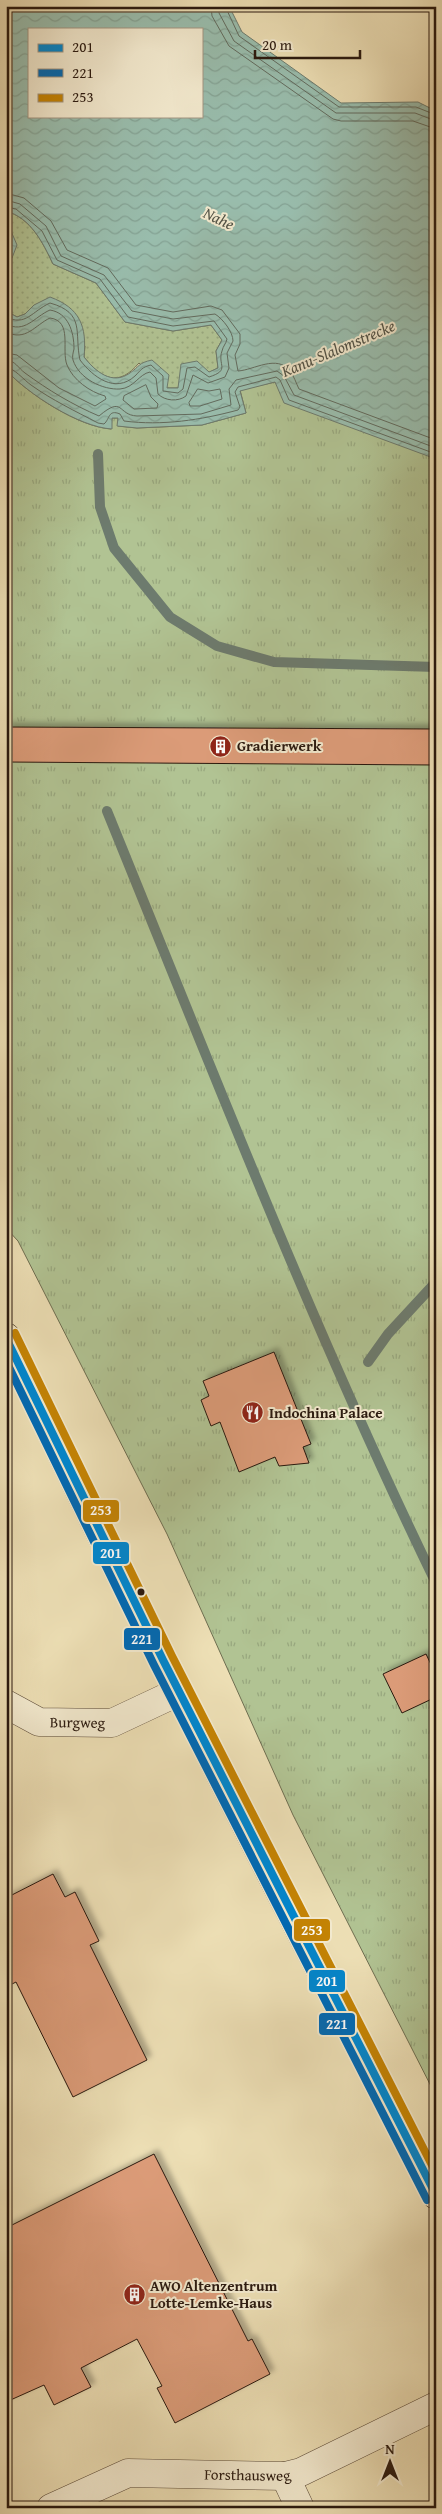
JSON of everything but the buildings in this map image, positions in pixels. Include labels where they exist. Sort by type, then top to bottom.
[{"type":"main road","points":[[6,1336],[88,1512],[178,1692],[436,2195]]},
{"type":"street","name":"Burgweg","points":[[6,1704],[39,1722],[112,1723],[178,1692]]},
{"type":"street","name":"Forsthausweg","points":[[51,2508],[128,2473],[285,2476],[301,2472],[436,2406]]},
{"type":"street","points":[[285,2476],[300,2508]]},
{"type":"green space","points":[[6,211],[15,214],[29,225],[45,248],[53,264],[96,283],[125,322],[173,331],[211,325],[222,340],[216,351],[218,368],[178,388],[167,388],[139,363],[132,371],[118,378],[111,378],[97,371],[84,357],[85,346],[34,305],[25,314],[17,317],[6,311],[6,265],[12,258],[11,231],[6,228]]},
{"type":"green space","points":[[6,370],[27,389],[55,408],[84,422],[111,429],[112,418],[118,418],[118,426],[137,428],[202,425],[246,413],[240,390],[275,382],[436,459],[436,2096],[293,1815],[167,1534],[18,1241],[6,1228]]},
{"type":"water","points":[[6,6],[229,6],[242,32],[341,103],[418,102],[436,111],[436,459],[284,403],[275,382],[240,391],[246,413],[202,425],[137,428],[117,426],[118,418],[112,418],[112,429],[85,422],[55,408],[27,389],[6,370],[6,311],[17,317],[25,314],[34,305],[50,297],[60,301],[75,313],[79,320],[84,336],[84,357],[99,372],[110,377],[123,377],[147,361],[152,360],[169,375],[167,388],[178,388],[181,364],[197,361],[209,372],[218,368],[216,351],[222,340],[211,325],[173,331],[125,322],[96,283],[53,264],[35,232],[15,214],[6,211]]},
{"type":"water","points":[[6,228],[11,231],[17,245],[12,258],[6,265]]},
{"type":"waterway","points":[[98,454],[100,507],[114,548],[170,617],[217,646],[274,662],[436,667]]},
{"type":"waterway","points":[[107,811],[265,1200],[348,1393],[436,1583]]},
{"type":"waterway","points":[[368,1362],[388,1334],[436,1282]]},
{"type":"transit line","name":"253","points":[[15,1333],[172,1656],[436,2173]]},
{"type":"transit line","name":"201","points":[[6,1338],[163,1660],[436,2195]]},
{"type":"transit line","name":"221","points":[[6,1361],[154,1665],[427,2200]]},
{"type":"place","name":"Gradierwerk","points":[[221,746]]},
{"type":"place","name":"Indochina Palace","points":[[253,1413]]},
{"type":"place","name":"AWO Altenzentrum Lotte-Lemke-Haus","points":[[134,2295]]},
{"type":"water label","name":"Nahe","points":[[219,218]]},
{"type":"water label","name":"Kanu-Slalomstrecke","points":[[338,348]]}]
